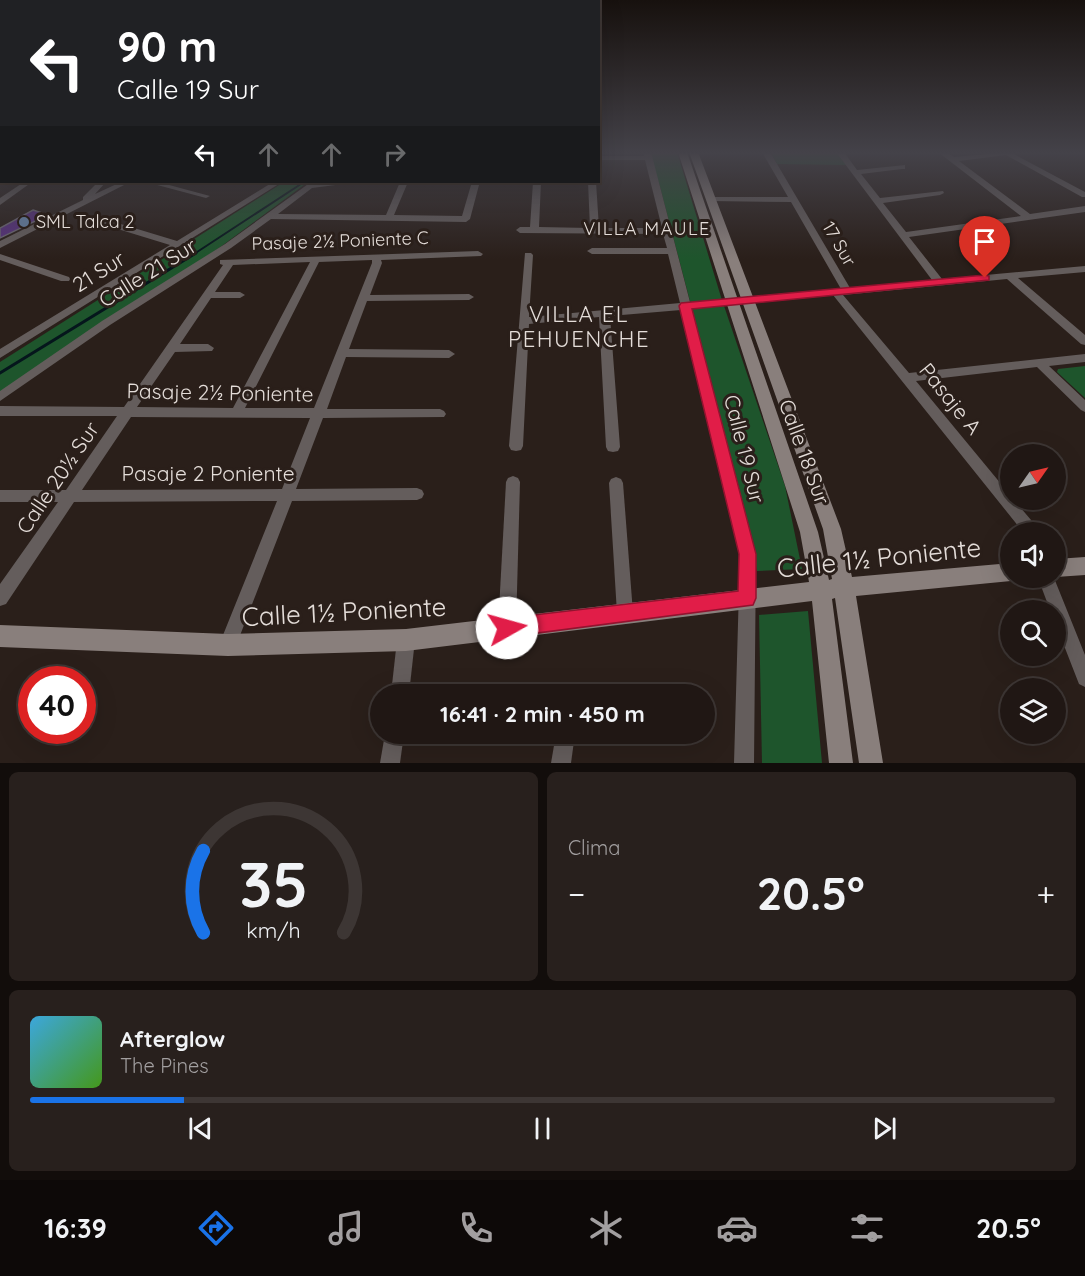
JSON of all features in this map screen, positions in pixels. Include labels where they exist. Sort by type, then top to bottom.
[{"type":"main road","name":"Calle 18 Sur","points":[[693,188],[809,532],[821,590],[841,763]]},
{"type":"main road","name":"Calle 18 Sur","points":[[707,188],[832,529],[844,588],[871,763]]},
{"type":"main road","points":[[1066,568],[1085,566]]},
{"type":"main road","name":"Calle 1½ Poniente","points":[[0,636],[228,645],[406,640],[747,598],[1000,573]]},
{"type":"street","points":[[0,202],[20,188]]},
{"type":"street","points":[[81,204],[97,188]]},
{"type":"street","points":[[0,245],[115,188]]},
{"type":"street","points":[[172,188],[206,196]]},
{"type":"street","name":"21 Sur","points":[[2,350],[269,188]]},
{"type":"street","name":"Calle 21 Sur","points":[[0,397],[89,334],[204,262],[307,188]]},
{"type":"street","points":[[388,218],[402,188]]},
{"type":"street","points":[[270,216],[466,219],[474,188]]},
{"type":"street","points":[[534,230],[537,188]]},
{"type":"street","points":[[592,188],[595,231]]},
{"type":"street","name":"Calle 19 Sur","points":[[656,188],[748,554],[744,763]]},
{"type":"street","name":"17 Sur","points":[[787,188],[842,291]]},
{"type":"street","points":[[868,188],[939,282]]},
{"type":"street","points":[[989,188],[1028,217]]},
{"type":"street","points":[[1071,188],[1085,195]]},
{"type":"street","points":[[878,201],[940,193]]},
{"type":"street","points":[[711,199],[794,200]]},
{"type":"street","points":[[903,235],[1085,209]]},
{"type":"street","points":[[98,220],[178,244]]},
{"type":"street","points":[[520,230],[667,231]]},
{"type":"street","points":[[592,251],[672,251]]},
{"type":"street","name":"Pasaje 2½ Poniente C","points":[[204,262],[376,259],[387,255],[478,254]]},
{"type":"street","points":[[516,446],[528,255]]},
{"type":"street","points":[[0,257],[65,279]]},
{"type":"street","points":[[237,412],[316,259]]},
{"type":"street","points":[[228,645],[364,298],[377,263],[376,259]]},
{"type":"street","name":"Calle 20½ Sur","points":[[0,598],[230,262]]},
{"type":"street","points":[[524,321],[1085,268]]},
{"type":"street","points":[[1009,276],[1085,341]]},
{"type":"street","name":"Pasaje A","points":[[842,291],[906,378],[1024,522]]},
{"type":"street","points":[[207,295],[240,295]]},
{"type":"street","points":[[364,298],[469,297]]},
{"type":"street","points":[[604,313],[613,447]]},
{"type":"street","points":[[171,348],[208,348]]},
{"type":"street","points":[[341,353],[449,354]]},
{"type":"street","points":[[906,378],[1041,365],[1085,358]]},
{"type":"street","points":[[1041,365],[1085,407]]},
{"type":"street","name":"Pasaje 2½ Poniente","points":[[0,411],[440,414]]},
{"type":"street","points":[[507,628],[513,482]]},
{"type":"street","points":[[616,483],[625,613]]},
{"type":"street","name":"Pasaje 2 Poniente","points":[[0,496],[417,494]]},
{"type":"street","points":[[1060,588],[1085,678]]},
{"type":"street","points":[[401,684],[406,640]]},
{"type":"street","points":[[390,763],[393,744]]},
{"type":"street","points":[[561,763],[564,744]]},
{"type":"green space","points":[[275,188],[300,188],[219,248],[0,392],[0,362]]},
{"type":"green space","points":[[660,188],[688,188],[721,297],[785,486],[802,569],[757,571],[744,507]]},
{"type":"green space","points":[[1085,366],[1085,398],[1057,372],[1058,369]]},
{"type":"green space","points":[[808,611],[822,763],[762,763],[759,615]]},
{"type":"building","name":"SML Talca 2","points":[[33,210],[48,215],[0,238],[0,228]]},
{"type":"waterway","points":[[194,254],[295,188]]},
{"type":"waterway","points":[[0,373],[196,253]]},
{"type":"place","name":"SML Talca 2","points":[[24,222]]},
{"type":"district","name":"VILLA MAULE","points":[[647,229]]},
{"type":"district","name":"VILLA EL PEHUENCHE","points":[[579,326]]},
{"type":"route","points":[[507,628],[747,598],[748,554],[685,306],[985,278]]}]
